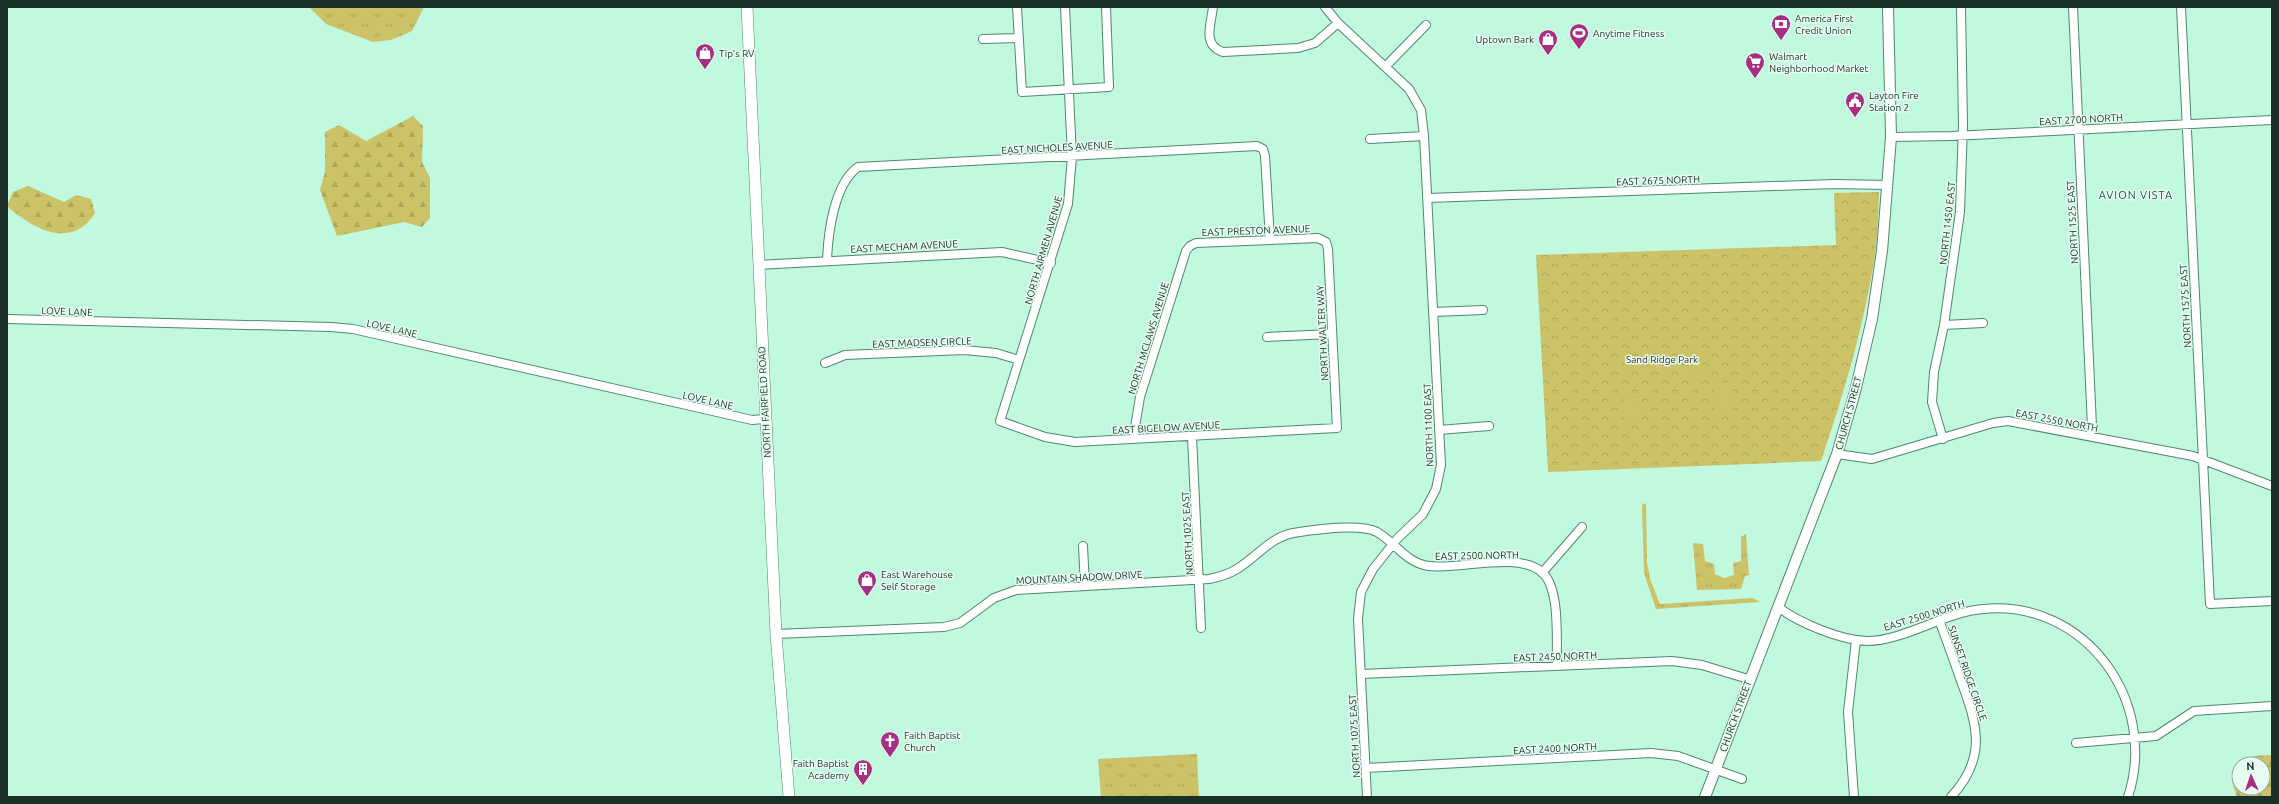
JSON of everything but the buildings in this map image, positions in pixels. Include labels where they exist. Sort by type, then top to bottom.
[{"type":"main road","name":"NORTH FAIRFIELD ROAD","points":[[747,7],[776,634],[789,797]]},
{"type":"street","points":[[1017,7],[1022,92],[1109,87],[1106,7]]},
{"type":"street","name":"NORTH AIRMEN AVENUE","points":[[1000,421],[1051,263],[1068,204],[1072,157],[1065,7]]},
{"type":"street","points":[[1213,7],[1209,37],[1214,49],[1223,52],[1298,48],[1315,42],[1338,23]]},
{"type":"street","name":"NORTH 1100 EAST","points":[[1325,7],[1338,23],[1409,89],[1421,110],[1428,198],[1441,465],[1436,489],[1422,514],[1392,545],[1373,569],[1361,592],[1358,619],[1361,674]]},
{"type":"street","name":"CHURCH STREET","points":[[1705,797],[1748,679],[1778,607],[1837,454],[1855,392],[1872,319],[1882,251],[1891,137],[1888,7]]},
{"type":"street","name":"NORTH 1450 EAST","points":[[1943,439],[1932,402],[1934,372],[1944,325],[1960,212],[1963,135],[1961,7]]},
{"type":"street","name":"NORTH 1525 EAST","points":[[2072,7],[2092,427],[2090,436]]},
{"type":"street","name":"NORTH 1575 EAST","points":[[2181,7],[2210,604],[2272,601]]},
{"type":"street","points":[[1386,67],[1426,25]]},
{"type":"street","points":[[983,39],[1018,38]]},
{"type":"street","name":"EAST 2700 NORTH","points":[[1891,137],[1963,135],[2272,120]]},
{"type":"street","points":[[1370,139],[1424,136]]},
{"type":"street","name":"EAST NICHOLES AVENUE","points":[[827,261],[831,214],[852,171],[858,167],[1072,157],[1257,146],[1263,149],[1270,240]]},
{"type":"street","name":"EAST 2675 NORTH","points":[[1428,198],[1834,184],[1888,185]]},
{"type":"street","name":"EAST PRESTON AVENUE","points":[[1190,246],[1196,243],[1323,239]]},
{"type":"street","name":"NORTH WALTER WAY","points":[[1323,239],[1326,242],[1328,249],[1337,428]]},
{"type":"street","name":"NORTH MCLAWS AVENUE","points":[[1133,438],[1140,397],[1186,251],[1190,246]]},
{"type":"street","name":"EAST MECHAM AVENUE","points":[[758,265],[1002,252],[1051,263]]},
{"type":"street","points":[[1434,312],[1483,310]]},
{"type":"street","name":"LOVE LANE","points":[[7,319],[331,326],[353,329],[752,420],[765,419]]},
{"type":"street","points":[[1944,325],[1982,323]]},
{"type":"street","points":[[1267,336],[1332,334]]},
{"type":"street","name":"EAST MADSEN CIRCLE","points":[[825,363],[845,356],[964,350],[996,353],[1019,360]]},
{"type":"street","name":"EAST BIGELOW AVENUE","points":[[1000,421],[1055,440],[1075,442],[1133,438],[1192,437],[1337,428]]},
{"type":"street","name":"EAST 2550 NORTH","points":[[1837,454],[1872,459],[1993,423],[2008,421],[2202,459],[2272,486]]},
{"type":"street","points":[[1440,430],[1489,426]]},
{"type":"street","name":"NORTH 1025 EAST","points":[[1192,437],[1201,628]]},
{"type":"street","points":[[1557,666],[1555,602],[1552,585],[1542,573],[1582,527]]},
{"type":"street","name":"EAST 2500 NORTH","points":[[1308,531],[1368,529],[1376,532],[1413,563],[1430,566],[1514,563],[1530,565],[1542,573]]},
{"type":"street","name":"MOUNTAIN SHADOW DRIVE","points":[[776,634],[944,627],[960,623],[1005,592],[1016,590],[1199,580],[1228,574],[1239,568],[1264,546],[1291,534],[1308,531]]},
{"type":"street","points":[[1083,546],[1085,586]]},
{"type":"street","name":"EAST 2500 NORTH","points":[[1778,607],[1790,616],[1842,637],[1856,640],[1885,638],[1958,614],[1983,608],[2008,609],[2027,612],[2047,618],[2077,636],[2099,655],[2112,670],[2129,706],[2136,739]]},
{"type":"street","name":"SUNSET RIDGE CIRCLE","points":[[1939,620],[1973,712],[1977,735],[1972,764],[1965,780],[1950,797]]},
{"type":"street","points":[[1854,797],[1848,712],[1856,640]]},
{"type":"street","name":"EAST 2450 NORTH","points":[[1361,674],[1672,661],[1702,665],[1748,679]]},
{"type":"street","name":"NORTH 1075 EAST","points":[[1361,674],[1367,797]]},
{"type":"street","points":[[2076,743],[2136,739],[2156,736],[2194,711],[2272,706]]},
{"type":"street","points":[[2128,797],[2135,762],[2136,739]]},
{"type":"street","name":"EAST 2400 NORTH","points":[[1366,768],[1651,753],[1678,756],[1716,768],[1742,779]]},
{"type":"green space","points":[[309,7],[424,7],[412,31],[391,40],[373,42],[326,24]]},
{"type":"green space","points":[[413,116],[423,126],[422,162],[430,178],[430,218],[422,227],[404,222],[337,236],[320,190],[325,172],[325,132],[339,125],[366,141]]},
{"type":"green space","points":[[28,186],[64,202],[76,195],[91,199],[95,213],[85,225],[75,231],[63,233],[51,232],[40,228],[28,222],[7,206],[13,192]]},
{"type":"green space","name":"Sand Ridge Park","points":[[1879,192],[1876,247],[1865,308],[1838,410],[1821,461],[1548,472],[1536,255],[1836,245],[1834,193]]},
{"type":"green space","points":[[1702,352],[1704,382],[1691,383],[1688,353]]},
{"type":"green space","points":[[1732,382],[1734,415],[1715,417],[1713,383]]},
{"type":"green space","points":[[1639,396],[1641,423],[1624,424],[1623,397]]},
{"type":"green space","points":[[1646,503],[1647,562],[1650,579],[1660,604],[1753,598],[1760,602],[1656,609],[1644,573],[1642,505]]},
{"type":"green space","points":[[1746,534],[1749,575],[1745,576],[1741,589],[1697,590],[1693,543],[1703,544],[1705,561],[1714,564],[1715,574],[1724,578],[1734,575],[1733,563],[1741,561],[1741,537]]},
{"type":"green space","points":[[1197,754],[1199,797],[1101,797],[1098,759]]},
{"type":"green space","points":[[2272,755],[2272,797],[2237,797],[2271,796],[2271,756],[2253,756]]},
{"type":"place","name":"America First Credit Union","points":[[1781,41]]},
{"type":"place","name":"Anytime Fitness","points":[[1579,50]]},
{"type":"place","name":"Uptown Bark","points":[[1548,56]]},
{"type":"place","name":"Tip's RV","points":[[705,70]]},
{"type":"place","name":"Walmart Neighborhood Market","points":[[1755,79]]},
{"type":"place","name":"Layton Fire Station 2","points":[[1855,118]]},
{"type":"place","name":"East Warehouse Self Storage","points":[[867,597]]},
{"type":"place","name":"Faith Baptist Church","points":[[890,758]]},
{"type":"place","name":"Faith Baptist Academy","points":[[863,786]]},
{"type":"district","name":"AVION VISTA","points":[[2136,195]]}]
